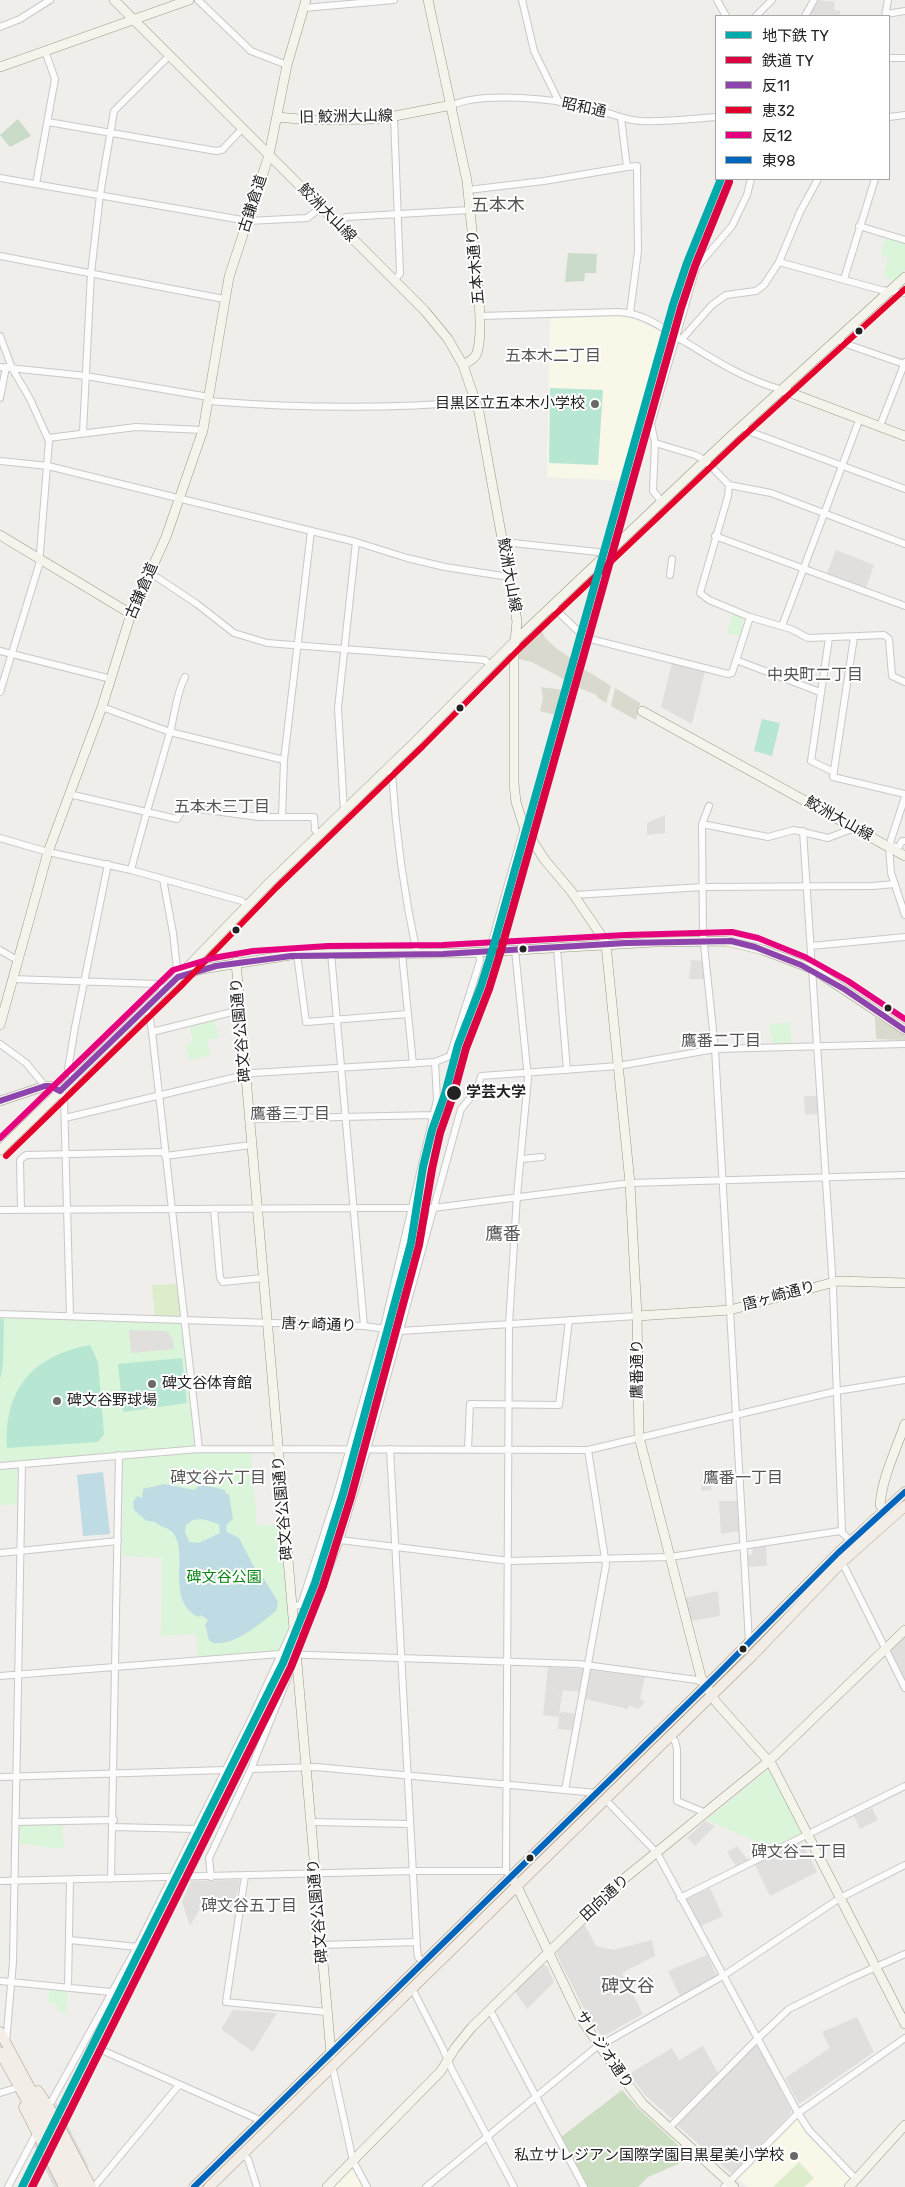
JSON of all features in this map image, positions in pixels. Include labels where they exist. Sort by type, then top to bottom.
[{"type":"main road","points":[[601,1796],[670,1736],[749,1644],[851,1541],[905,1492]]},
{"type":"main road","points":[[194,2187],[424,1963],[601,1796],[842,1562],[905,1506]]},
{"type":"main road","points":[[209,2187],[412,1988],[512,1879]]},
{"type":"main road","points":[[0,2032],[3,2048],[15,2069],[42,2128],[72,2182],[93,2187]]},
{"type":"main road","points":[[15,2069],[51,2109],[72,2182]]},
{"type":"main road","points":[[15,2069],[16,2088],[42,2128],[72,2182],[83,2187]]},
{"type":"street","points":[[0,27],[20,19],[50,0]]},
{"type":"street","name":"鮫洲大山線","points":[[114,0],[434,321],[448,339],[463,365],[475,401],[517,621],[514,784],[516,802],[524,827],[544,859],[574,895],[606,945]]},
{"type":"street","points":[[0,67],[189,0]]},
{"type":"street","points":[[198,0],[251,51],[287,65]]},
{"type":"street","points":[[277,117],[287,65],[305,4],[394,0]]},
{"type":"street","name":"五本木通り","points":[[428,0],[452,105],[470,210],[480,316],[476,354],[474,358],[463,365]]},
{"type":"street","points":[[522,0],[534,51],[558,102]]},
{"type":"street","points":[[717,0],[725,15]]},
{"type":"street","points":[[757,15],[772,0]]},
{"type":"street","points":[[806,15],[814,0]]},
{"type":"street","points":[[888,0],[885,15],[905,11]]},
{"type":"street","points":[[36,184],[55,79],[45,51]]},
{"type":"street","points":[[83,432],[91,273],[100,195],[114,111],[170,55]]},
{"type":"street","points":[[890,58],[905,58]]},
{"type":"street","name":"昭和通","points":[[452,105],[486,99],[515,98],[558,102],[592,108],[621,118],[639,121],[715,118]]},
{"type":"street","name":"旧 鮫洲大山線","points":[[269,155],[277,117],[337,120],[394,117],[452,105]]},
{"type":"street","points":[[890,117],[905,114]]},
{"type":"street","points":[[394,117],[400,274],[394,280]]},
{"type":"street","points":[[621,118],[626,167]]},
{"type":"street","points":[[48,122],[216,151],[222,150],[242,129]]},
{"type":"street","name":"古鎌倉道","points":[[0,1025],[48,852],[102,707],[130,614],[181,498],[203,430],[229,277],[269,155]]},
{"type":"street","points":[[468,190],[544,181],[637,166],[638,251],[630,313]]},
{"type":"street","points":[[0,178],[248,221],[307,218],[322,207]]},
{"type":"street","points":[[662,502],[653,491],[655,443],[651,424],[678,338],[696,268],[732,226],[747,195],[751,180]]},
{"type":"street","points":[[678,338],[712,305],[726,295],[756,291],[764,285],[780,262],[800,212],[817,180]]},
{"type":"street","points":[[844,279],[875,180]]},
{"type":"street","points":[[339,224],[346,217],[470,210]]},
{"type":"street","points":[[859,226],[905,240]]},
{"type":"street","points":[[0,256],[224,299]]},
{"type":"street","points":[[780,262],[890,291],[905,293]]},
{"type":"street","points":[[0,1150],[178,977],[247,906],[516,640],[705,460],[905,277]]},
{"type":"street","points":[[480,316],[630,313],[640,315],[724,366],[905,436]]},
{"type":"street","points":[[0,336],[6,367],[0,398]]},
{"type":"street","points":[[837,339],[846,344],[904,362],[880,426]]},
{"type":"street","points":[[6,367],[86,376],[209,399],[320,408],[436,405],[475,401]]},
{"type":"street","points":[[0,692],[40,559],[48,466],[48,438],[30,400],[6,367]]},
{"type":"street","points":[[782,626],[860,418]]},
{"type":"street","points":[[742,426],[905,489]]},
{"type":"street","points":[[48,438],[83,432],[136,427],[203,430]]},
{"type":"street","points":[[655,443],[705,460],[729,485],[771,493],[905,544]]},
{"type":"street","points":[[0,461],[48,466],[356,542],[406,558],[445,567],[509,577]]},
{"type":"street","points":[[729,485],[728,496],[700,593],[709,600],[782,626],[808,638],[887,636],[892,676],[905,682]]},
{"type":"street","points":[[282,817],[284,760],[312,531]]},
{"type":"street","points":[[0,535],[130,614]]},
{"type":"street","points":[[716,536],[905,606]]},
{"type":"street","points":[[344,811],[338,708],[356,542]]},
{"type":"street","points":[[503,542],[598,552],[605,556]]},
{"type":"street","points":[[670,575],[672,558]]},
{"type":"street","points":[[149,572],[197,604],[234,633],[267,643],[485,660],[491,666]]},
{"type":"street","points":[[552,606],[578,631],[590,639],[728,674],[732,673],[750,616]]},
{"type":"street","points":[[854,637],[833,777],[905,797],[889,845],[892,873],[905,915]]},
{"type":"street","points":[[829,638],[811,761],[834,772]]},
{"type":"street","points":[[0,651],[110,679]]},
{"type":"street","points":[[736,660],[820,692]]},
{"type":"street","points":[[132,870],[145,812],[170,732],[180,687],[185,677]]},
{"type":"street","points":[[102,707],[170,732],[284,760]]},
{"type":"street","name":"鮫洲大山線","points":[[642,711],[889,845],[905,856]]},
{"type":"street","points":[[387,769],[392,774],[397,845],[405,900],[417,954]]},
{"type":"street","points":[[69,794],[176,819],[184,807],[259,817],[314,817],[315,830],[319,835]]},
{"type":"street","points":[[709,806],[702,824],[703,934],[715,1049],[724,1181],[749,1644]]},
{"type":"street","points":[[702,824],[768,837],[794,830],[828,838],[849,830],[859,830]]},
{"type":"street","points":[[65,1118],[245,1074],[413,1064],[435,1062],[450,1056],[524,827]]},
{"type":"street","points":[[803,831],[832,1282],[842,1531],[851,1541]]},
{"type":"street","points":[[0,838],[48,852],[132,870],[242,901],[247,906]]},
{"type":"street","points":[[889,845],[898,848],[902,841],[905,841]]},
{"type":"street","points":[[73,1077],[68,1069],[108,864]]},
{"type":"street","points":[[163,879],[174,933],[178,977]]},
{"type":"street","points":[[574,895],[703,886],[872,886],[895,884]]},
{"type":"street","points":[[810,946],[905,937]]},
{"type":"street","points":[[178,977],[202,969],[236,962],[297,954],[417,954],[705,941],[732,942],[763,950],[812,969],[905,1030]]},
{"type":"street","name":"鷹番通り","points":[[606,945],[630,1183],[637,1316],[639,1437],[701,1677],[709,1690],[772,1765],[905,2024]]},
{"type":"street","points":[[557,948],[567,1070]]},
{"type":"street","points":[[0,950],[17,960]]},
{"type":"street","points":[[0,1881],[315,1875],[413,1871],[512,1879],[506,1784],[510,1324],[517,1196],[528,1073],[515,950]]},
{"type":"street","points":[[331,953],[364,1326]]},
{"type":"street","points":[[297,954],[306,1022],[408,1014]]},
{"type":"street","points":[[402,954],[413,1064]]},
{"type":"street","name":"碑文谷公園通り","points":[[236,962],[331,2054]]},
{"type":"street","points":[[12,979],[158,984],[164,989]]},
{"type":"street","points":[[144,1009],[149,1014],[152,1032],[199,1449]]},
{"type":"street","points":[[152,1032],[240,1010]]},
{"type":"street","points":[[0,1044],[26,1062],[45,1086]]},
{"type":"street","points":[[296,1655],[340,1540],[461,1109],[477,1090],[481,1076],[618,1066],[715,1049],[905,1044]]},
{"type":"street","points":[[292,1606],[301,1605],[318,1556],[384,1327],[437,1100],[435,1062]]},
{"type":"street","points":[[0,1101],[45,1086],[50,1086],[60,1091],[64,1099],[70,1316]]},
{"type":"street","points":[[249,1119],[433,1115]]},
{"type":"street","points":[[21,1210],[20,1160],[26,1155],[66,1153],[165,1154],[251,1145]]},
{"type":"street","points":[[521,1159],[542,1157]]},
{"type":"street","points":[[0,1210],[413,1209],[630,1183],[905,1175]]},
{"type":"street","points":[[214,1209],[220,1278],[223,1282],[263,1278]]},
{"type":"street","name":"唐ヶ崎通り","points":[[0,1314],[364,1326],[384,1327],[400,1331],[730,1310],[832,1282],[905,1283]]},
{"type":"street","points":[[468,1449],[468,1405],[559,1405],[569,1320]]},
{"type":"street","points":[[0,1466],[199,1449],[588,1450],[837,1391],[905,1380]]},
{"type":"street","points":[[884,1511],[880,1505],[881,1488],[890,1469],[905,1424]]},
{"type":"street","points":[[390,1449],[417,1942],[418,1957],[424,1963]]},
{"type":"street","points":[[565,1790],[606,1559],[588,1450]]},
{"type":"street","points":[[111,1879],[114,1820],[119,1456]]},
{"type":"street","points":[[3,2048],[12,1982],[22,1464]]},
{"type":"street","points":[[340,1540],[509,1561],[670,1557],[842,1531]]},
{"type":"street","points":[[0,1552],[118,1541]]},
{"type":"street","points":[[842,1562],[905,1688]]},
{"type":"street","points":[[51,2109],[172,1878],[253,1715],[294,1625]]},
{"type":"street","name":"田向通り","points":[[328,2187],[441,2071],[472,2027],[548,1952],[625,1878],[769,1761],[905,1630]]},
{"type":"street","points":[[0,1676],[280,1654],[588,1666],[697,1680],[709,1690]]},
{"type":"street","points":[[211,1877],[209,1858],[251,1769],[282,1687],[292,1667],[297,1667]]},
{"type":"street","points":[[670,1736],[675,1741],[676,1749],[677,1801],[706,1813]]},
{"type":"street","points":[[251,1769],[306,1767],[506,1784],[601,1796],[657,1853],[798,2113],[809,2130],[856,2179]]},
{"type":"street","points":[[0,1777],[225,1770]]},
{"type":"street","points":[[680,1898],[905,1786]]},
{"type":"street","points":[[15,1822],[114,1820]]},
{"type":"street","points":[[310,1822],[410,1824]]},
{"type":"street","points":[[113,1827],[195,1829]]},
{"type":"street","points":[[426,2187],[600,2046],[723,1976],[840,1898],[905,1865]]},
{"type":"street","points":[[245,1876],[226,2002],[327,2012]]},
{"type":"street","name":"サレジオ通り","points":[[512,1879],[579,2016],[600,2046],[643,2104],[729,2186]]},
{"type":"street","points":[[68,1988],[70,1880]]},
{"type":"street","points":[[70,1940],[136,1947]]},
{"type":"street","points":[[321,1945],[417,1942]]},
{"type":"street","points":[[669,2128],[757,2039],[796,2006],[905,1954]]},
{"type":"street","points":[[0,1981],[112,1992]]},
{"type":"street","points":[[412,1988],[514,2187]]},
{"type":"street","points":[[490,2010],[584,2187]]},
{"type":"street","points":[[729,2186],[798,2113],[905,2038]]},
{"type":"street","points":[[106,2052],[262,2121]]},
{"type":"street","points":[[331,2054],[353,2161],[367,2187]]},
{"type":"street","points":[[93,2187],[179,2085]]},
{"type":"street","points":[[0,2093],[16,2088]]},
{"type":"street","points":[[849,2187],[905,2125]]},
{"type":"street","points":[[8,2187],[31,2140],[42,2128]]},
{"type":"street","points":[[243,2154],[248,2159],[257,2187]]},
{"type":"shaded area","points":[[817,0],[835,2],[834,10],[840,11],[840,15],[809,15]]},
{"type":"shaded area","name":"目黒区立五本木小学校","points":[[620,316],[632,318],[662,332],[619,481],[547,477],[550,319]]},
{"type":"shaded area","points":[[836,550],[874,565],[866,588],[827,573]]},
{"type":"shaded area","points":[[542,631],[545,638],[556,648],[581,665],[576,686],[532,662],[518,659],[518,652]]},
{"type":"shaded area","points":[[672,663],[705,671],[692,724],[661,707]]},
{"type":"shaded area","points":[[584,669],[611,686],[606,703],[597,695],[579,688]]},
{"type":"shaded area","points":[[541,687],[562,690],[555,715],[540,711],[543,698]]},
{"type":"shaded area","points":[[615,688],[640,703],[636,720],[611,706]]},
{"type":"shaded area","points":[[665,815],[665,833],[647,835],[647,823]]},
{"type":"shaded area","points":[[691,960],[704,961],[706,979],[689,979]]},
{"type":"shaded area","points":[[875,1017],[905,1036],[905,1040],[876,1039]]},
{"type":"shaded area","points":[[804,1096],[818,1096],[818,1114],[805,1115]]},
{"type":"shaded area","points":[[129,1330],[167,1331],[173,1340],[174,1349],[131,1353]]},
{"type":"shaded area","points":[[729,1473],[729,1481],[714,1481],[711,1484],[712,1490],[701,1491],[702,1474]]},
{"type":"shaded area","points":[[719,1501],[737,1501],[739,1531],[721,1534]]},
{"type":"shaded area","points":[[766,1546],[767,1566],[748,1567],[748,1555],[752,1554],[753,1547]]},
{"type":"shaded area","points":[[718,1591],[720,1616],[691,1621],[685,1598]]},
{"type":"shaded area","points":[[905,1637],[905,1681],[892,1654],[892,1649]]},
{"type":"shaded area","points":[[548,1667],[583,1669],[584,1671],[580,1692],[563,1690],[562,1696],[554,1695],[562,1697],[559,1714],[562,1712],[576,1714],[573,1730],[558,1729],[559,1717],[543,1715]]},
{"type":"shaded area","points":[[590,1670],[645,1677],[640,1698],[645,1702],[638,1709],[629,1705],[628,1709],[585,1699]]},
{"type":"shaded area","points":[[872,1808],[878,1820],[860,1829],[854,1816]]},
{"type":"shaded area","points":[[705,1821],[715,1826],[695,1846],[687,1838]]},
{"type":"shaded area","points":[[802,1842],[817,1872],[770,1896],[755,1865]]},
{"type":"shaded area","points":[[737,1846],[748,1860],[736,1866],[727,1852]]},
{"type":"shaded area","points":[[240,1880],[232,1913],[202,1905],[190,1926],[182,1902],[191,1881]]},
{"type":"shaded area","points":[[710,1888],[723,1916],[699,1927],[686,1899]]},
{"type":"shaded area","points":[[584,1924],[596,1946],[613,1950],[652,1940],[655,1956],[622,1973],[643,2014],[602,2037],[582,2005],[556,1953]]},
{"type":"shaded area","points":[[707,1955],[717,1976],[680,1996],[668,1971]]},
{"type":"shaded area","points":[[543,1965],[547,1966],[554,1982],[527,2009],[515,1991]]},
{"type":"shaded area","points":[[233,2010],[277,2013],[253,2052],[221,2029]]},
{"type":"shaded area","points":[[857,2017],[874,2052],[799,2104],[785,2078],[830,2048],[822,2032]]},
{"type":"shaded area","points":[[754,2045],[759,2046],[791,2113],[732,2174],[677,2125]]},
{"type":"shaded area","points":[[703,2046],[718,2073],[672,2119],[645,2095],[629,2074],[672,2048],[679,2060]]},
{"type":"shaded area","name":"私立サレジアン国際学園目黒星美小学校","points":[[797,2116],[806,2134],[851,2179],[843,2187],[748,2187],[738,2179]]},
{"type":"shaded area","points":[[351,2171],[354,2171],[362,2187],[334,2187]]},
{"type":"green space","points":[[18,119],[31,136],[10,147],[0,135]]},
{"type":"green space","points":[[885,237],[905,243],[905,270],[893,281],[884,276],[888,257],[881,255]]},
{"type":"green space","points":[[568,253],[597,254],[596,273],[585,273],[584,281],[565,282]]},
{"type":"green space","points":[[550,388],[603,390],[598,465],[549,463]]},
{"type":"green space","points":[[733,612],[744,617],[740,636],[727,633]]},
{"type":"green space","points":[[762,719],[780,723],[772,756],[754,751]]},
{"type":"green space","points":[[215,1020],[219,1038],[207,1040],[210,1056],[189,1060],[186,1044],[193,1042],[189,1026]]},
{"type":"green space","points":[[790,1022],[792,1044],[773,1044],[769,1025]]},
{"type":"green space","points":[[179,1284],[183,1319],[155,1318],[152,1285]]},
{"type":"green space","points":[[0,1315],[183,1322],[196,1447],[0,1465]]},
{"type":"green space","points":[[0,1319],[4,1319],[3,1363],[0,1380]]},
{"type":"green space","name":"碑文谷野球場","points":[[90,1345],[98,1362],[104,1434],[98,1442],[7,1448],[7,1427],[10,1409],[16,1393],[26,1378],[52,1357]]},
{"type":"green space","name":"碑文谷体育館","points":[[182,1358],[187,1403],[123,1412],[118,1364]]},
{"type":"green space","name":"碑文谷公園","points":[[200,1451],[251,1452],[257,1525],[278,1525],[293,1622],[277,1651],[198,1659],[196,1634],[161,1636],[162,1558],[122,1556],[123,1457]]},
{"type":"green space","points":[[18,1467],[17,1504],[0,1505],[0,1469]]},
{"type":"green space","points":[[767,1771],[770,1771],[803,1832],[801,1834],[772,1848],[706,1820]]},
{"type":"green space","points":[[62,1822],[64,1848],[16,1844],[17,1824]]},
{"type":"green space","points":[[52,1989],[68,1990],[65,2014],[57,2009],[57,2003],[48,2003],[49,1991]]},
{"type":"green space","points":[[622,2090],[639,2109],[692,2158],[648,2177],[638,2187],[588,2187],[561,2137]]},
{"type":"green space","points":[[799,2162],[814,2178],[804,2187],[773,2187]]},
{"type":"water","points":[[103,1472],[110,1534],[83,1536],[77,1475]]},
{"type":"water","points":[[164,1484],[194,1490],[200,1485],[225,1490],[226,1494],[229,1494],[233,1519],[226,1525],[227,1532],[239,1538],[254,1567],[278,1602],[276,1611],[238,1638],[221,1643],[213,1643],[209,1640],[205,1625],[208,1620],[201,1615],[198,1617],[188,1609],[182,1599],[178,1544],[174,1534],[156,1523],[147,1521],[134,1510],[133,1502],[137,1496],[142,1498],[143,1489]],"holes":[[[202,1519],[219,1524],[220,1533],[199,1543],[189,1542],[185,1532],[186,1525],[193,1520]]]},
{"type":"pier","points":[[56,2102],[89,2167],[64,2187],[54,2187],[32,2143]]},
{"type":"metro line","name":"TY","points":[[22,2187],[283,1663],[315,1583],[343,1494],[411,1243],[423,1167],[432,1130],[445,1094],[458,1045],[481,986],[493,948],[673,305],[687,263],[721,180]]},
{"type":"rail line","name":"TY","points":[[32,2187],[291,1667],[323,1586],[351,1497],[419,1245],[440,1133],[453,1096],[466,1048],[489,989],[501,950],[681,308],[695,266],[729,182]]},
{"type":"transit line","name":"恵32","points":[[6,1156],[184,983],[276,888],[423,746],[522,646],[737,442],[905,289]]},
{"type":"transit line","name":"反12","points":[[0,1138],[173,970],[213,958],[253,951],[328,946],[443,945],[626,935],[732,932],[758,938],[805,957],[848,981],[905,1019]]},
{"type":"transit line","name":"反11","points":[[60,1091],[178,977],[216,966],[291,956],[443,954],[626,943],[731,941],[755,947],[801,965],[844,989],[905,1030]]},
{"type":"transit line","name":"反11","points":[[0,1101],[45,1086],[50,1086],[60,1091]]},
{"type":"transit line","name":"東98","points":[[194,2187],[716,1676],[838,1553],[905,1492]]},
{"type":"place","name":"目黒区立五本木小学校","points":[[595,404]]},
{"type":"place","name":"学芸大学","points":[[454,1093]]},
{"type":"place","name":"碑文谷体育館","points":[[152,1384]]},
{"type":"place","name":"碑文谷野球場","points":[[57,1401]]},
{"type":"place","name":"私立サレジアン国際学園目黒星美小学校","points":[[794,2156]]},
{"type":"district","name":"五本木","points":[[498,206]]},
{"type":"district","name":"五本木二丁目","points":[[553,356]]},
{"type":"district","name":"中央町二丁目","points":[[815,675]]},
{"type":"district","name":"五本木三丁目","points":[[222,807]]},
{"type":"district","name":"鷹番二丁目","points":[[721,1041]]},
{"type":"district","name":"鷹番三丁目","points":[[290,1114]]},
{"type":"district","name":"鷹番","points":[[503,1235]]},
{"type":"district","name":"碑文谷六丁目","points":[[218,1478]]},
{"type":"district","name":"鷹番一丁目","points":[[743,1478]]},
{"type":"district","name":"碑文谷二丁目","points":[[799,1852]]},
{"type":"district","name":"碑文谷五丁目","points":[[249,1906]]},
{"type":"district","name":"碑文谷","points":[[628,1987]]}]
